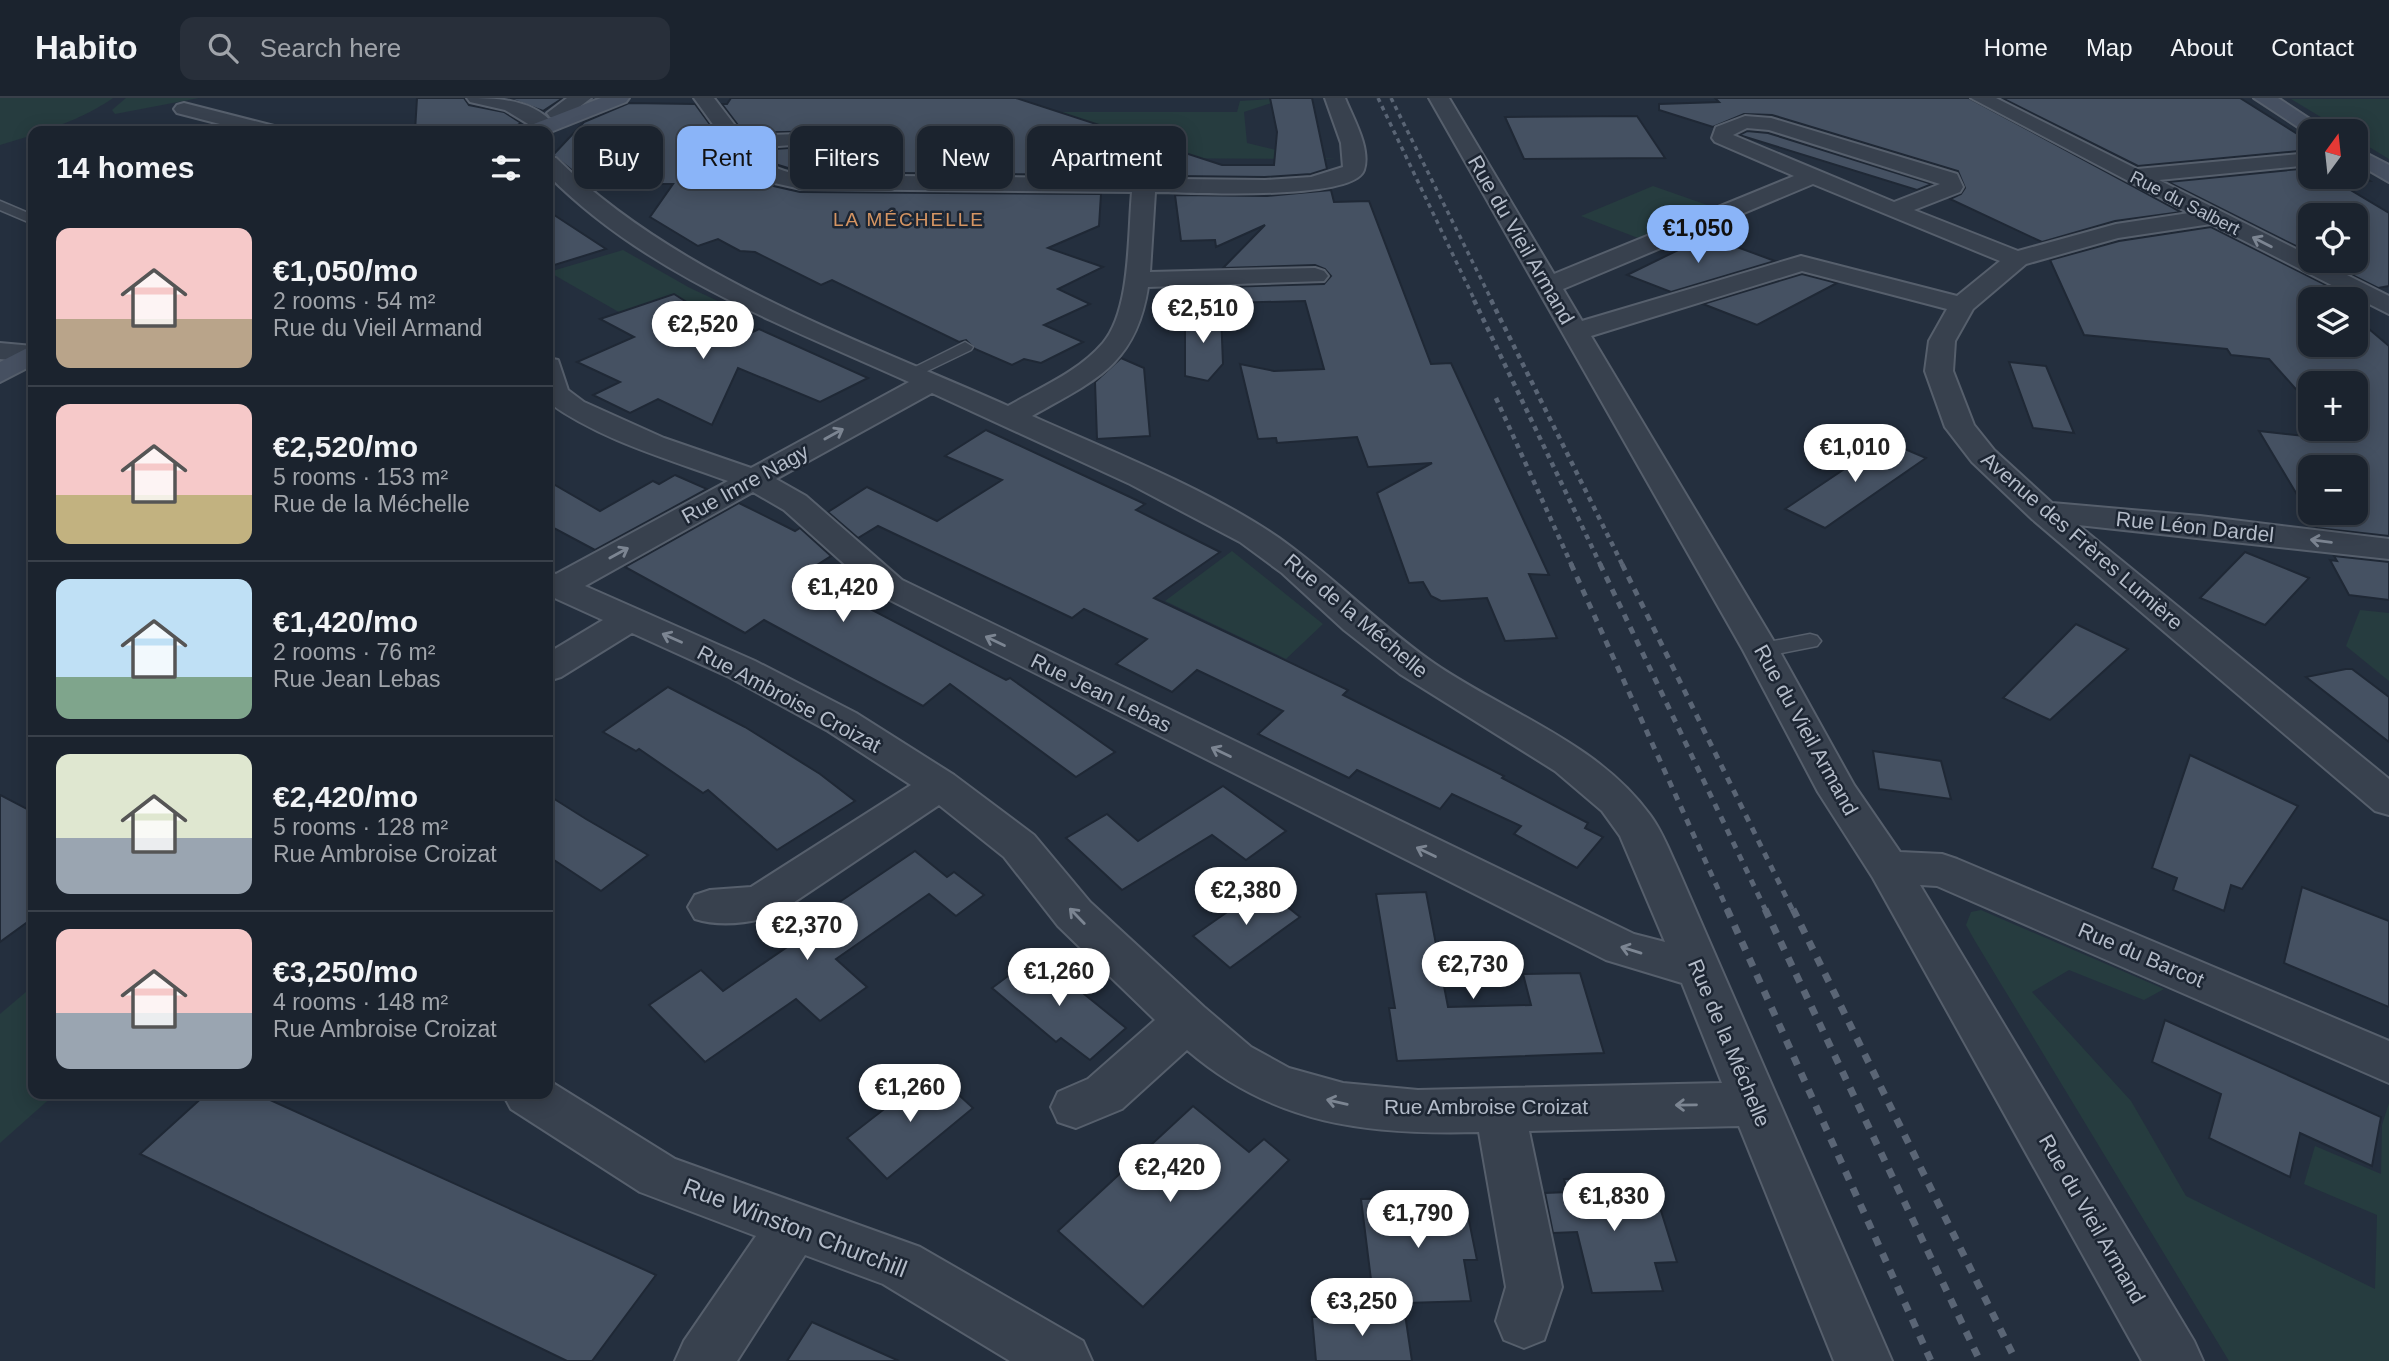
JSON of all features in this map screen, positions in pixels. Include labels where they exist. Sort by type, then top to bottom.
[{"type":"main road","points":[[546,126],[619,98]]},
{"type":"main road","points":[[2264,98],[2298,119]]},
{"type":"main road","points":[[2368,163],[2389,175]]},
{"type":"street","points":[[477,98],[512,106],[535,126]]},
{"type":"street","points":[[569,117],[557,113],[581,98]]},
{"type":"street","points":[[704,98],[725,126]]},
{"type":"street","points":[[1186,186],[1278,185],[1324,180],[1353,171],[1355,163],[1346,125],[1335,98]]},
{"type":"street","name":"Rue du Vieil Armand","points":[[1439,98],[1761,650],[1838,792],[1888,867],[2174,1361]]},
{"type":"street","name":"Rue du Salbert","points":[[1981,98],[2389,306]]},
{"type":"street","points":[[184,110],[250,126]]},
{"type":"street","points":[[1894,210],[1952,187],[1949,179],[1771,124],[1745,122],[1723,131],[1722,138],[1810,177],[2017,259]]},
{"type":"street","points":[[2134,176],[2298,160]]},
{"type":"street","name":"Rue de la Méchelle","points":[[553,169],[576,194],[604,217],[699,275],[1010,417],[1204,510],[1258,539],[1287,557],[1363,627],[1438,683],[1551,751],[1619,804],[1637,828],[1863,1361]]},
{"type":"street","points":[[776,177],[801,182],[1027,185]]},
{"type":"street","points":[[1548,286],[1810,177]]},
{"type":"street","points":[[1010,417],[1088,370],[1111,349],[1126,323],[1135,280],[1144,189]]},
{"type":"street","name":"Avenue des Frères Lumière","points":[[2212,217],[2116,230],[2017,259],[1962,305],[1942,341],[1939,371],[1960,427],[1983,456],[2043,512],[2389,800]]},
{"type":"street","points":[[1574,332],[1801,262],[1962,305]]},
{"type":"street","points":[[1135,280],[1315,276]]},
{"type":"street","name":"Rue Imre Nagy","points":[[553,584],[753,479],[920,377]]},
{"type":"street","name":"Rue Jean Lebas","points":[[553,389],[556,395],[573,408],[653,444],[753,479],[795,503],[890,587],[974,631],[1622,948],[1696,969]]},
{"type":"street","name":"Rue Léon Dardel","points":[[2043,512],[2200,526],[2389,549]]},
{"type":"street","name":"Rue Ambroise Croizat","points":[[553,584],[742,669],[813,706],[940,785],[1019,846],[1074,914],[1187,1021],[1244,1067],[1276,1085],[1343,1104],[1418,1112],[1754,1104]]},
{"type":"street","points":[[553,666],[631,619]]},
{"type":"street","points":[[710,908],[760,903],[940,785]]},
{"type":"street","name":"Rue du Barcot","points":[[1888,867],[1942,870],[2389,1063]]},
{"type":"street","points":[[1076,1107],[1105,1094],[1187,1021]]},
{"type":"street","name":"Rue Winston Churchill","points":[[536,1099],[658,1176],[901,1265],[1063,1361]]},
{"type":"street","points":[[1500,1110],[1534,1287],[1524,1321]]},
{"type":"street","points":[[704,1361],[793,1227]]},
{"type":"lane","points":[[1,205],[28,218]]},
{"type":"lane","points":[[920,377],[965,347]]},
{"type":"lane","points":[[1761,650],[1811,641]]},
{"type":"green space","points":[[0,98],[113,98],[96,109],[57,126],[28,126],[28,137],[0,145]]},
{"type":"green space","points":[[126,98],[199,98],[115,114],[112,110]]},
{"type":"green space","points":[[892,98],[927,98],[926,101],[957,112],[1237,112],[1240,101],[1286,98],[1244,112],[1247,143],[1284,152],[1287,156],[1337,159],[1186,158],[1186,126],[1027,126],[1027,139],[1013,140],[1013,126],[922,126],[930,105],[889,105]]},
{"type":"green space","points":[[2291,99],[2389,99],[2389,159],[2368,146],[2368,119],[2324,119]]},
{"type":"green space","points":[[1653,186],[1710,206],[1638,238],[1581,216]]},
{"type":"green space","points":[[623,250],[690,288],[750,316],[678,346],[553,274],[553,271]]},
{"type":"green space","points":[[1232,551],[1323,624],[1286,659],[1165,601]]},
{"type":"green space","points":[[2360,610],[2389,613],[2389,681],[2346,646]]},
{"type":"green space","points":[[1981,910],[2164,989],[2144,1000],[2069,970],[2032,992],[2131,1101],[2186,1196],[2375,1289],[2377,1215],[2304,1184],[2315,1146],[2381,1174],[2382,1125],[2389,1103],[2389,1361],[2229,1361],[1966,925],[1971,912]]},
{"type":"green space","points":[[28,990],[28,1099],[49,1099],[0,1143],[0,1014]]},
{"type":"building","points":[[417,98],[464,98],[469,105],[504,112],[521,123],[516,126],[415,126]]},
{"type":"building","points":[[508,98],[563,98],[543,111]]},
{"type":"building","points":[[731,98],[1016,98],[1102,126],[1027,126],[1027,174],[1013,174],[1013,126],[917,126],[917,173],[903,173],[903,126],[790,126],[790,132],[776,132],[776,126],[739,126],[722,104],[727,104]]},
{"type":"building","points":[[1270,98],[1312,98],[1327,169],[1311,174],[1265,177],[1186,176],[1186,153],[1222,165],[1274,165],[1277,132]]},
{"type":"building","points":[[1715,98],[1969,98],[2181,212],[2115,221],[2042,242],[1950,199],[1961,194],[1965,188],[1958,171],[1772,115],[1744,114],[1713,127],[1659,110],[1659,104],[1719,102]]},
{"type":"building","points":[[2002,98],[2240,98],[2298,134],[2298,151],[2138,166]]},
{"type":"building","points":[[629,103],[695,104],[711,126],[677,126],[677,189],[776,189],[776,187],[800,192],[1101,194],[1099,226],[1048,248],[1103,267],[1058,289],[1090,304],[1044,325],[1083,342],[1041,363],[1024,359],[1012,365],[975,349],[966,340],[959,342],[832,280],[821,285],[755,252],[740,251],[718,239],[698,246],[650,217],[673,184],[663,184],[663,126],[580,126]]},
{"type":"building","points":[[1637,116],[1665,158],[1524,159],[1505,117]]},
{"type":"building","points":[[1747,131],[1768,133],[1932,184],[1917,190],[1739,135]]},
{"type":"building","points":[[574,133],[574,172],[553,155]]},
{"type":"building","points":[[790,148],[790,169],[776,164],[776,149]]},
{"type":"building","points":[[2298,169],[2298,189],[2349,189],[2389,213],[2389,286],[2378,288],[2348,273],[2368,273],[2368,203],[2298,203],[2298,247],[2168,182]]},
{"type":"building","points":[[1331,190],[1334,202],[1369,201],[1431,364],[1451,363],[1549,575],[1529,574],[1557,638],[1505,641],[1487,598],[1441,601],[1431,596],[1423,582],[1409,583],[1377,493],[1432,463],[1368,467],[1357,437],[1277,443],[1276,438],[1258,439],[1240,364],[1274,371],[1324,369],[1305,301],[1227,303],[1224,287],[1324,284],[1331,276],[1325,269],[1315,265],[1223,268],[1265,225],[1216,247],[1215,240],[1181,241],[1175,195],[1267,196]]},
{"type":"building","points":[[553,214],[606,249],[553,265]]},
{"type":"building","points":[[2211,227],[2330,287],[2298,287],[2298,357],[2368,357],[2368,328],[2389,346],[2389,536],[2317,528],[2315,525],[2368,525],[2368,455],[2298,455],[2298,496],[2259,431],[2298,435],[2298,441],[2368,441],[2368,371],[2298,371],[2298,392],[2269,359],[2231,355],[2227,349],[2084,335],[2050,260],[2119,241]]},
{"type":"building","points":[[1707,236],[1775,261],[1671,292],[1627,275]]},
{"type":"building","points":[[1802,274],[1837,283],[1757,325],[1703,304]]},
{"type":"building","points":[[674,294],[742,337],[759,329],[868,378],[820,402],[738,368],[712,425],[658,399],[630,413],[593,395],[620,382],[577,362],[634,337],[600,319]]},
{"type":"building","points":[[1185,313],[1221,313],[1223,364],[1208,381],[1185,376]]},
{"type":"building","points":[[1121,358],[1144,368],[1150,436],[1097,439],[1095,382]]},
{"type":"building","points":[[2009,362],[2046,366],[2074,433],[2033,428]]},
{"type":"building","points":[[986,430],[1145,504],[1136,510],[1220,552],[1154,598],[1348,690],[1343,695],[1504,776],[1502,778],[1588,823],[1585,828],[1603,837],[1577,868],[1514,834],[1521,826],[1452,794],[1440,809],[1357,770],[1349,778],[1258,734],[1283,711],[1197,670],[1172,692],[1116,664],[1147,639],[1084,609],[1072,618],[878,526],[858,538],[828,512],[867,487],[937,521],[1002,480],[945,456]]},
{"type":"building","points":[[1886,441],[1926,458],[1825,528],[1785,509]]},
{"type":"building","points":[[675,475],[707,489],[595,550],[553,528],[553,484],[600,511],[653,481],[659,484]]},
{"type":"building","points":[[739,503],[795,531],[800,528],[831,556],[803,574],[1006,680],[1010,678],[1115,752],[1076,777],[950,684],[923,706],[764,620],[745,633],[625,567]]},
{"type":"building","points":[[2245,552],[2309,578],[2265,625],[2200,598]]},
{"type":"building","points":[[2334,556],[2389,562],[2389,600],[2349,595],[2330,560],[2337,561]]},
{"type":"building","points":[[2076,624],[2128,649],[2050,720],[2003,698]]},
{"type":"building","points":[[2352,669],[2389,697],[2389,742],[2306,677]]},
{"type":"building","points":[[668,687],[745,727],[820,774],[855,801],[777,850],[708,790],[703,793],[639,749],[636,751],[603,732]]},
{"type":"building","points":[[1873,751],[1941,761],[1951,799],[1879,789]]},
{"type":"building","points":[[2190,755],[2298,806],[2242,889],[2231,885],[2224,911],[2173,890],[2177,878],[2152,868]]},
{"type":"building","points":[[1223,786],[1286,831],[1246,860],[1212,835],[1122,890],[1066,838],[1107,814],[1138,841]]},
{"type":"building","points":[[0,795],[28,809],[28,922],[0,942]]},
{"type":"building","points":[[553,798],[648,855],[601,891],[553,859]]},
{"type":"building","points":[[915,851],[947,877],[954,872],[984,895],[956,916],[929,894],[836,959],[867,987],[820,1021],[796,999],[705,1062],[649,1005],[701,970],[723,991],[844,908],[838,903]]},
{"type":"building","points":[[1263,887],[1300,917],[1230,968],[1193,936]]},
{"type":"building","points":[[2302,887],[2389,921],[2389,1007],[2284,963]]},
{"type":"building","points":[[1426,892],[1448,1007],[1531,1005],[1523,974],[1580,973],[1604,1053],[1397,1061],[1389,1008],[1395,1008],[1376,894]]},
{"type":"building","points":[[1036,955],[1126,1028],[1090,1060],[1061,1038],[1056,1042],[992,988]]},
{"type":"building","points":[[2165,1020],[2381,1117],[2372,1166],[2300,1133],[2290,1177],[2209,1138],[2221,1094],[2152,1062]]},
{"type":"building","points":[[933,1071],[973,1108],[887,1179],[847,1138]]},
{"type":"building","points":[[200,1099],[268,1099],[656,1275],[592,1361],[567,1361],[140,1154]]},
{"type":"building","points":[[1193,1106],[1249,1152],[1264,1139],[1289,1160],[1143,1307],[1058,1231]]},
{"type":"building","points":[[1630,1178],[1636,1198],[1657,1198],[1677,1262],[1655,1263],[1663,1291],[1592,1293],[1577,1232],[1553,1233],[1545,1193],[1567,1192],[1564,1179]]},
{"type":"building","points":[[1454,1197],[1456,1211],[1467,1211],[1477,1260],[1464,1260],[1471,1301],[1374,1304],[1361,1199]]},
{"type":"building","points":[[1405,1314],[1412,1361],[1316,1361],[1312,1317]]},
{"type":"building","points":[[812,1322],[899,1361],[787,1361]]},
{"type":"waterway","points":[[485,106],[493,108]]},
{"type":"railway","points":[[1378,98],[1475,301]]},
{"type":"railway","points":[[1391,98],[1492,301]]},
{"type":"railway","points":[[1474,300],[1601,566]]},
{"type":"railway","points":[[1491,300],[1623,566]]},
{"type":"railway","points":[[1496,398],[1572,566]]},
{"type":"railway","points":[[1571,564],[1728,911]]},
{"type":"railway","points":[[1600,564],[1766,911]]},
{"type":"railway","points":[[1622,564],[1793,911]]},
{"type":"railway","points":[[1727,909],[1931,1361]]},
{"type":"railway","points":[[1765,909],[1980,1361]]},
{"type":"railway","points":[[1793,909],[2016,1361]]},
{"type":"district","name":"LA MÉCHELLE","points":[[909,219]]}]
